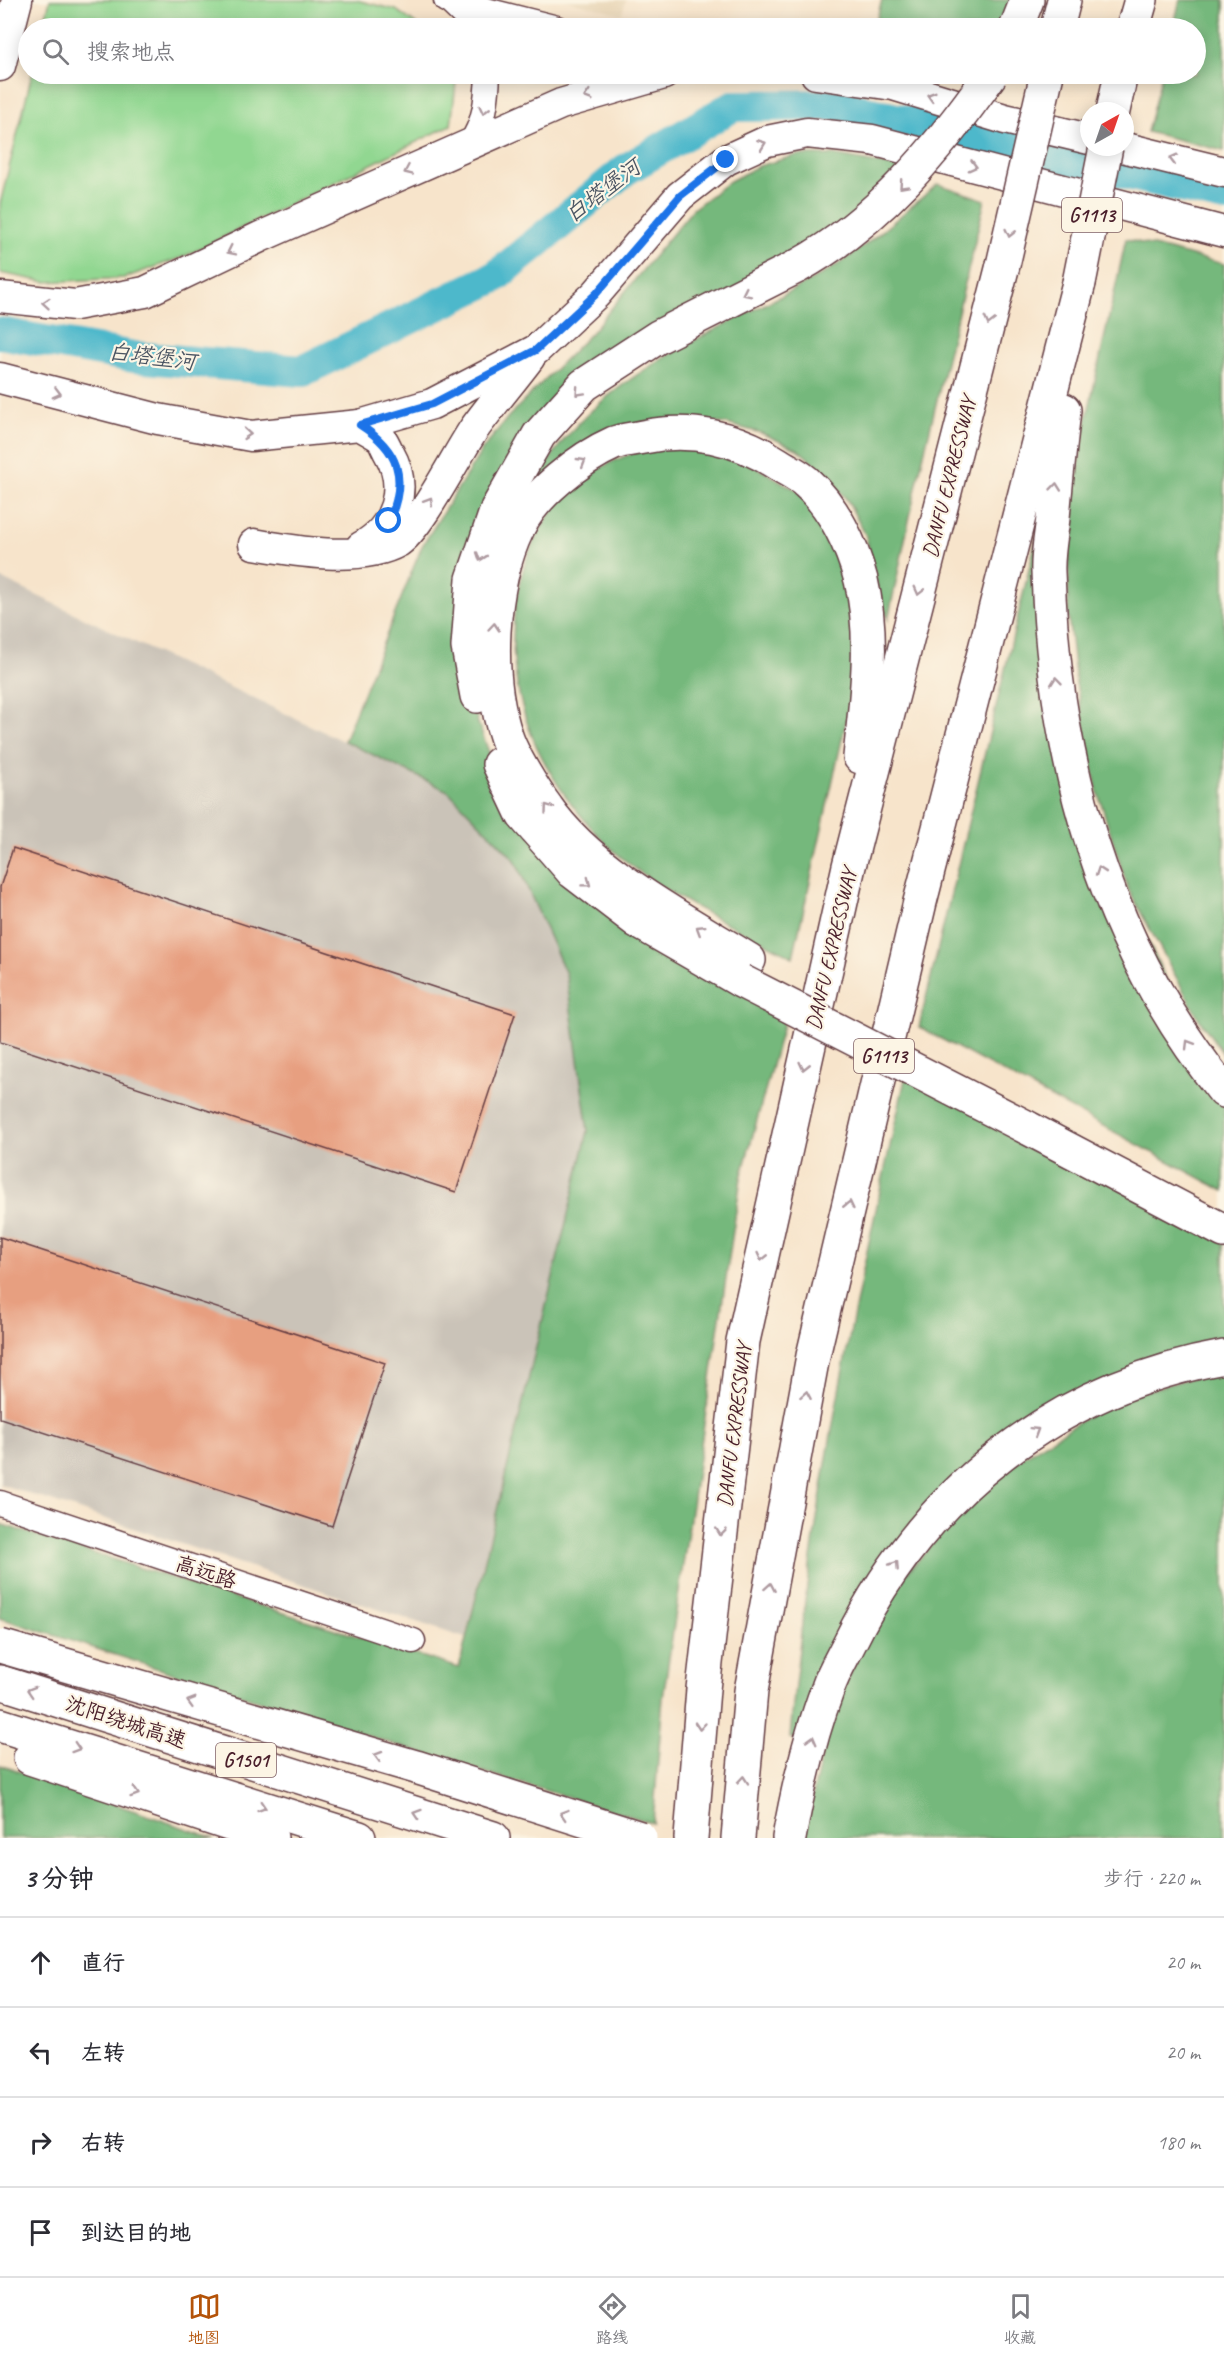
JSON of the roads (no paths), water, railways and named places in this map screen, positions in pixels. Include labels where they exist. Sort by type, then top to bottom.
[{"type":"highway","points":[[1020,18],[1027,0]]},
{"type":"highway","points":[[1060,18],[1064,0]]},
{"type":"highway","points":[[1136,18],[1141,0]]},
{"type":"highway","points":[[984,84],[954,127],[899,190],[827,250],[658,337],[584,385],[539,435],[497,509],[474,579],[468,647],[483,730],[523,815],[573,872],[637,921],[745,970],[1029,1118],[1224,1208]]},
{"type":"highway","name":"DANFU EXPRESSWAY","points":[[691,1838],[703,1689],[743,1341],[849,866],[1003,264],[1045,84]]},
{"type":"highway","name":"G1113","points":[[738,1838],[751,1691],[813,1356],[920,902],[1076,293],[1104,156]]},
{"type":"highway","points":[[1076,293],[1047,570],[1056,686],[1074,788],[1101,875],[1140,960],[1197,1057],[1224,1091]]},
{"type":"highway","points":[[745,970],[590,854],[548,810],[506,737],[491,657],[498,592],[518,527],[539,500],[574,466],[615,443],[627,440],[662,433],[714,435],[758,451],[807,483],[843,529],[861,580],[870,657],[849,866]]},
{"type":"highway","points":[[1029,1118],[1224,1232]]},
{"type":"highway","points":[[789,1838],[813,1735],[828,1687],[864,1614],[905,1548],[934,1516],[994,1461],[1027,1436],[1080,1403],[1164,1370],[1224,1357]]},
{"type":"highway","points":[[0,1647],[416,1767],[640,1838]]},
{"type":"highway","name":"沈阳绕城高速","points":[[0,1682],[493,1838]]},
{"type":"highway","points":[[0,1725],[359,1838]]},
{"type":"highway","points":[[0,1748],[271,1838]]},
{"type":"main road","points":[[0,66],[17,0]]},
{"type":"main road","points":[[0,297],[75,305],[145,292],[260,237],[561,104],[630,84]]},
{"type":"main road","points":[[893,84],[1005,118],[1080,137]]},
{"type":"main road","points":[[254,544],[298,552],[350,553],[378,549],[399,541],[413,526],[474,429],[536,350],[596,294],[680,196],[726,160],[767,141],[807,133],[872,140],[1224,232]]},
{"type":"main road","points":[[1134,150],[1224,172]]},
{"type":"main road","points":[[0,378],[158,419],[251,436],[360,425],[432,404],[536,350]]},
{"type":"main road","points":[[350,553],[373,540],[389,521],[399,499],[398,468],[381,439],[360,425]]},
{"type":"street","points":[[448,0],[467,18]]},
{"type":"street","points":[[448,0],[523,18]]},
{"type":"street","points":[[470,144],[480,129],[488,84]]},
{"type":"street","name":"高远路","points":[[0,1503],[413,1641]]},
{"type":"waterway","name":"白塔堡河","points":[[0,333],[134,357],[302,371],[495,277],[625,170],[733,106],[838,105],[1224,197]]}]
